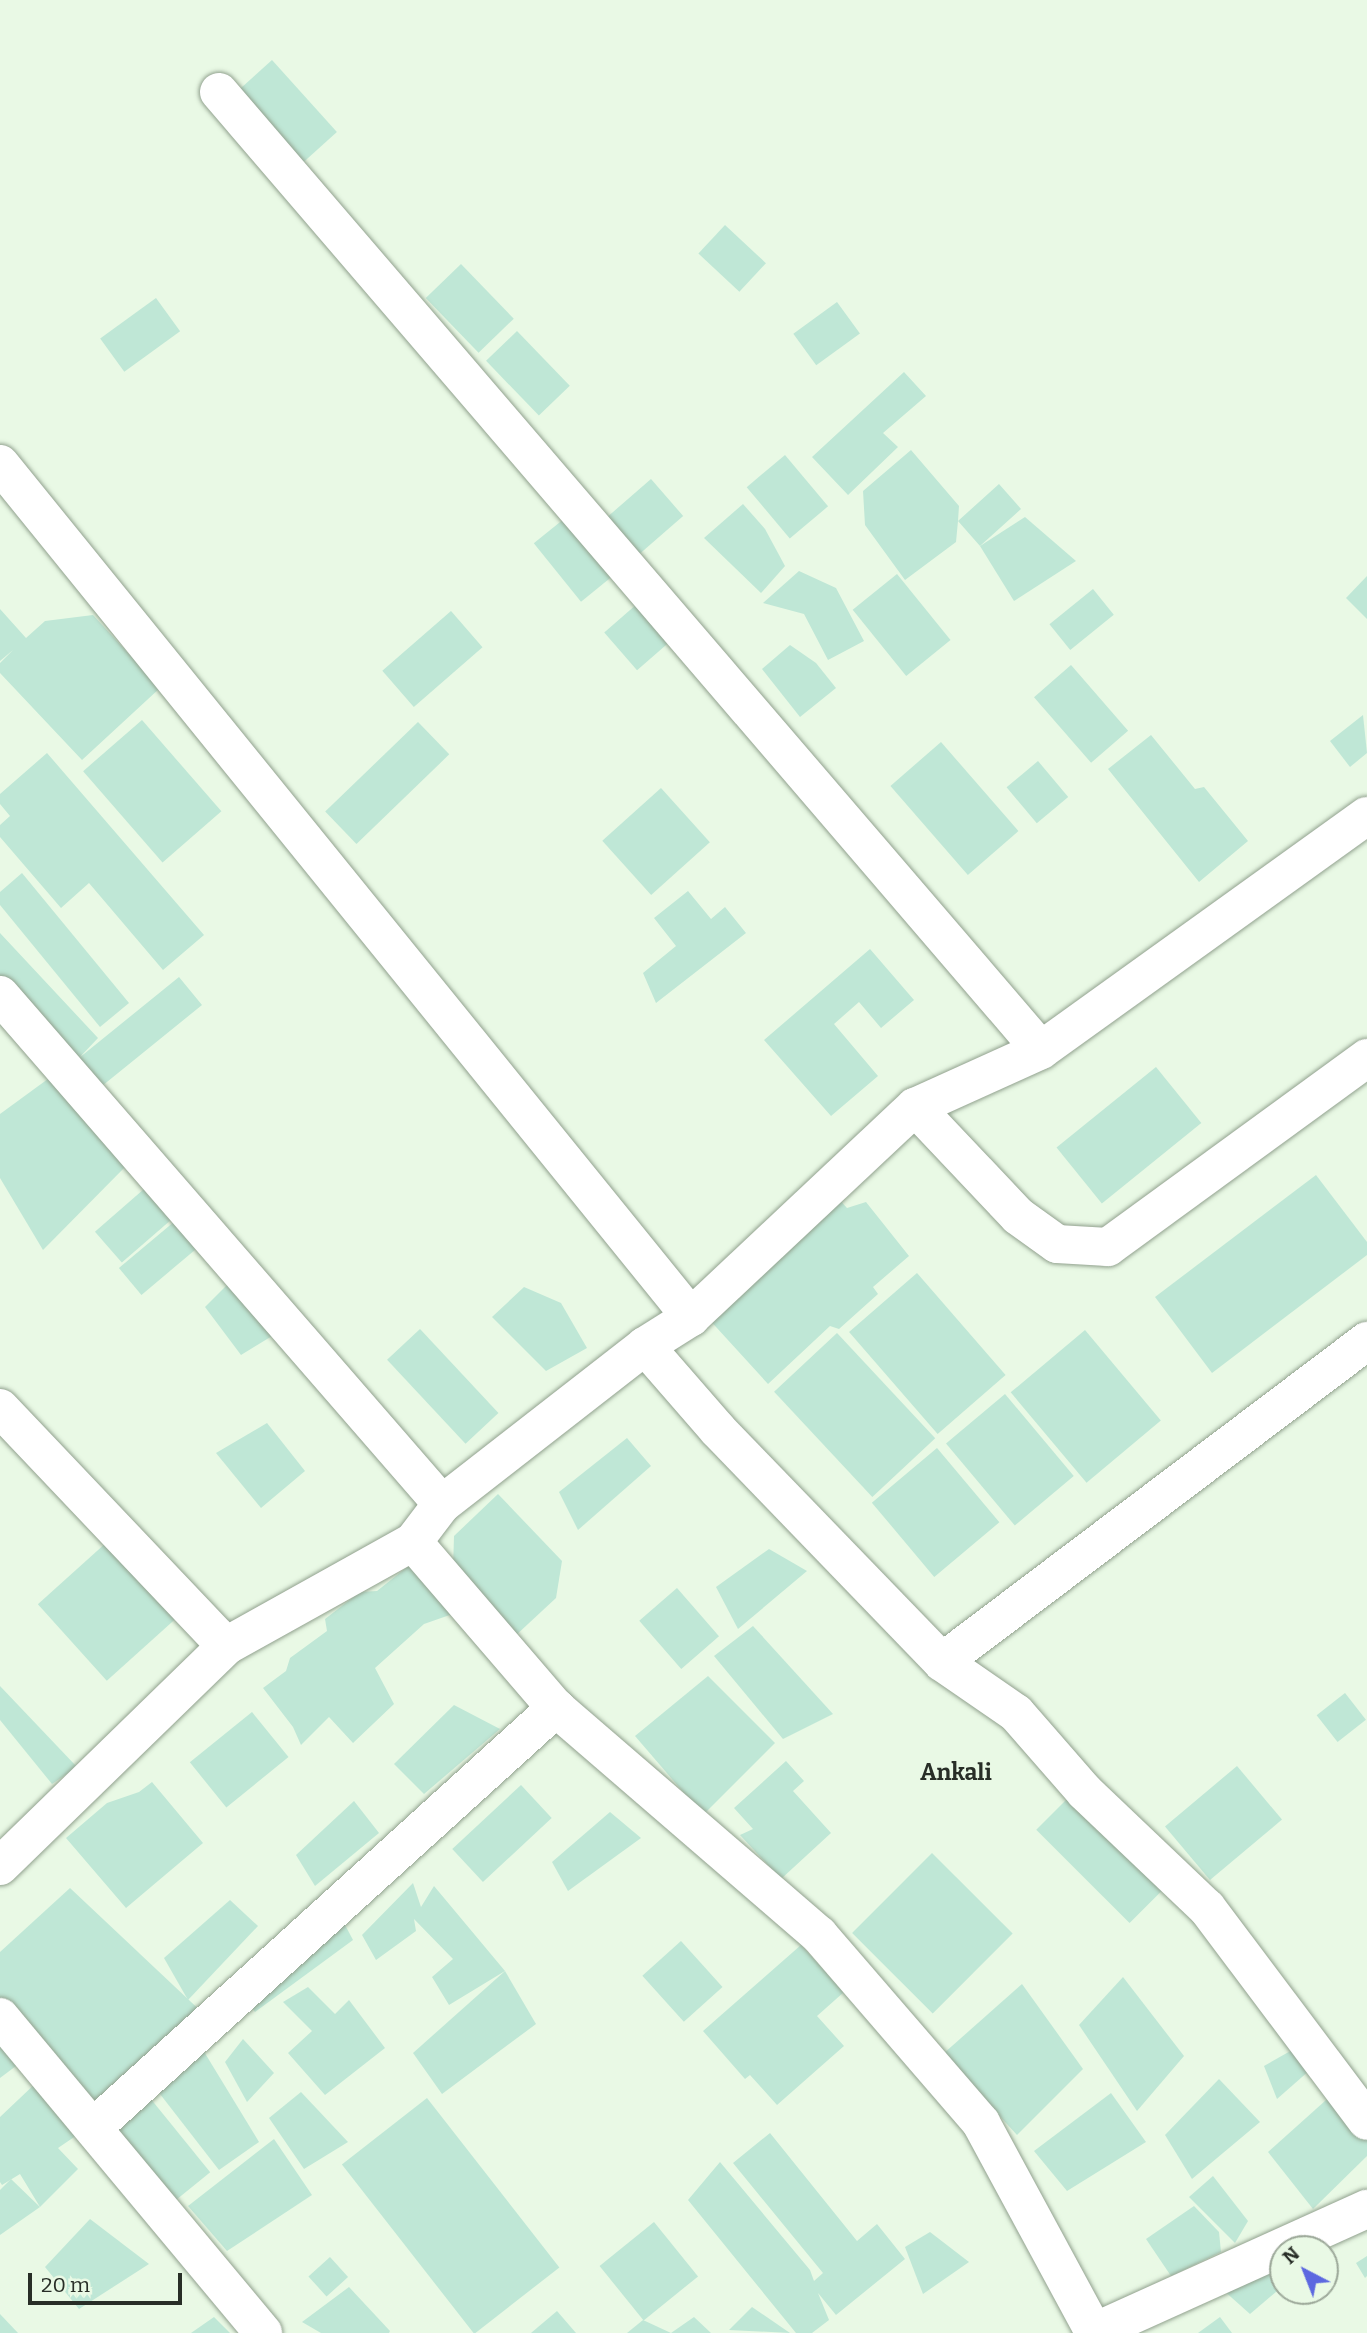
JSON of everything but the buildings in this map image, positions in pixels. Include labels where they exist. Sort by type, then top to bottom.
[{"type":"street","points":[[219,92],[1041,1050]]},
{"type":"street","points":[[0,464],[691,1317]]},
{"type":"street","points":[[0,1866],[226,1646],[413,1542],[442,1504],[645,1346],[691,1317],[915,1107],[1041,1050],[1367,816]]},
{"type":"street","points":[[0,995],[442,1504]]},
{"type":"street","points":[[915,1107],[1018,1216],[1057,1244],[1108,1247],[1367,1058]]},
{"type":"street","points":[[942,1662],[1367,1341]]},
{"type":"street","points":[[645,1346],[718,1430],[942,1662],[1016,1713],[1085,1792],[1207,1908],[1367,2121]]},
{"type":"street","points":[[0,1408],[226,1646]]},
{"type":"street","points":[[413,1542],[556,1708],[819,1935],[954,2091],[981,2123],[1093,2332],[1367,2209]]},
{"type":"street","points":[[94,2127],[556,1708]]},
{"type":"street","points":[[0,2017],[263,2333]]},
{"type":"district","name":"Ankali","points":[[956,1772]]}]
